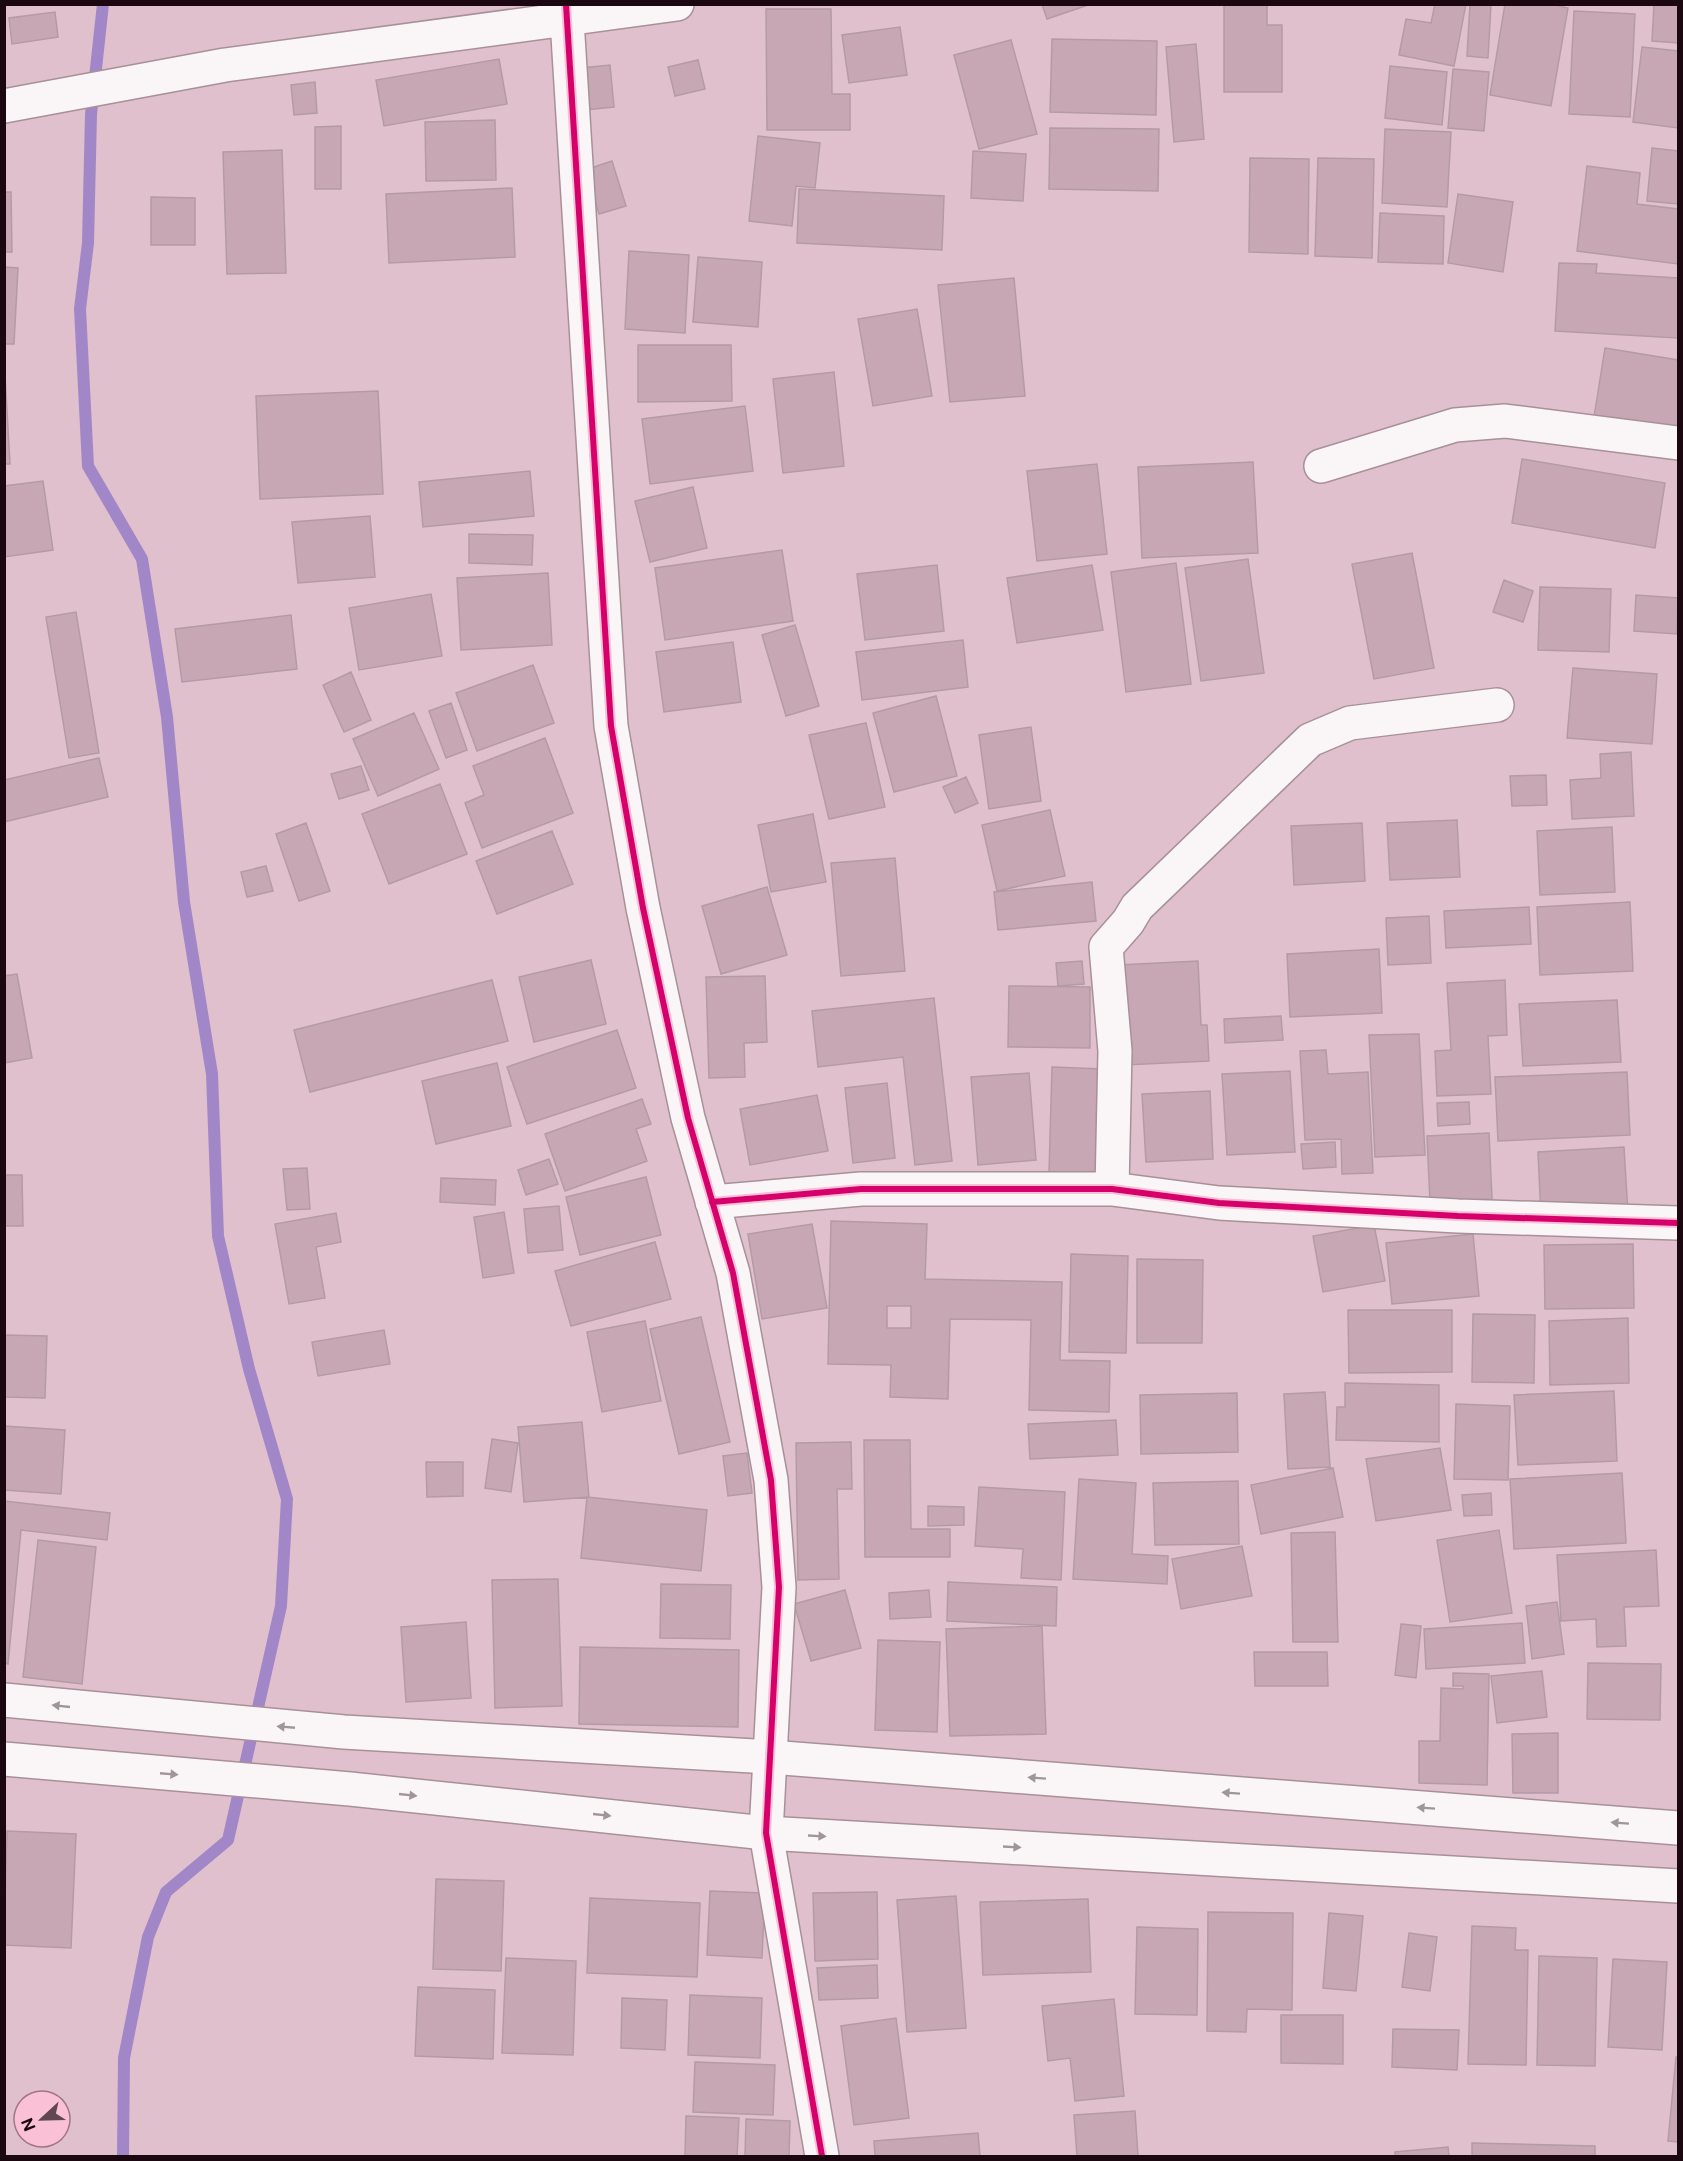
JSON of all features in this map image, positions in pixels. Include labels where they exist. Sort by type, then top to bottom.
[{"type":"street","points":[[4,106],[225,65],[567,12],[677,4]]},
{"type":"street","points":[[567,12],[610,726],[643,908],[688,1118],[733,1273],[771,1480],[779,1587],[766,1833],[822,2157]]},
{"type":"street","points":[[1321,466],[1455,425],[1505,421],[1678,442]]},
{"type":"street","points":[[1112,1189],[1115,1051],[1106,948],[1128,922],[1137,907],[1311,740],[1350,723],[1497,705]]},
{"type":"street","points":[[712,1202],[861,1189],[1112,1189],[1219,1203],[1458,1216],[1678,1223]]},
{"type":"street","points":[[4,1700],[344,1732],[770,1757],[1678,1828]]},
{"type":"street","points":[[4,1759],[350,1789],[766,1833],[1678,1886]]},
{"type":"building","points":[[1042,4],[1091,4],[1047,19]]},
{"type":"building","points":[[1224,4],[1267,4],[1267,25],[1282,25],[1282,92],[1224,92]]},
{"type":"building","points":[[1435,4],[1466,4],[1454,66],[1399,55],[1406,19],[1431,23]]},
{"type":"building","points":[[1470,4],[1491,4],[1488,58],[1467,56]]},
{"type":"building","points":[[1505,4],[1551,4],[1568,8],[1551,106],[1490,95]]},
{"type":"building","points":[[1654,4],[1678,4],[1678,43],[1652,41]]},
{"type":"building","points":[[766,9],[831,9],[832,94],[850,94],[850,130],[767,130]]},
{"type":"building","points":[[1574,11],[1635,14],[1630,117],[1569,114]]},
{"type":"building","points":[[55,12],[58,37],[12,44],[9,18]]},
{"type":"building","points":[[900,27],[907,75],[849,83],[842,35]]},
{"type":"building","points":[[1052,39],[1157,41],[1156,115],[1050,112]]},
{"type":"building","points":[[1011,40],[1037,134],[979,149],[954,55]]},
{"type":"building","points":[[1196,44],[1204,139],[1174,142],[1166,47]]},
{"type":"building","points":[[1642,47],[1678,51],[1678,128],[1633,122]]},
{"type":"building","points":[[499,59],[507,104],[384,126],[376,80]]},
{"type":"building","points":[[698,60],[705,89],[675,96],[668,67]]},
{"type":"building","points":[[610,65],[614,107],[585,110],[581,68]]},
{"type":"building","points":[[1390,66],[1447,72],[1442,125],[1385,118]]},
{"type":"building","points":[[1453,69],[1489,72],[1484,131],[1448,128]]},
{"type":"building","points":[[315,82],[317,113],[294,115],[291,85]]},
{"type":"building","points":[[495,120],[496,180],[426,181],[425,122]]},
{"type":"building","points":[[341,126],[341,189],[315,189],[315,127]]},
{"type":"building","points":[[1050,128],[1159,129],[1158,191],[1049,189]]},
{"type":"building","points":[[1385,129],[1451,132],[1447,207],[1382,203]]},
{"type":"building","points":[[758,136],[820,143],[815,188],[796,186],[792,226],[749,221]]},
{"type":"building","points":[[1652,148],[1678,151],[1678,204],[1647,201]]},
{"type":"building","points":[[282,150],[286,273],[227,274],[223,152]]},
{"type":"building","points":[[973,151],[1026,154],[1023,201],[971,198]]},
{"type":"building","points":[[1250,158],[1309,159],[1308,254],[1249,252]]},
{"type":"building","points":[[1318,158],[1374,159],[1372,258],[1315,256]]},
{"type":"building","points":[[612,161],[626,206],[599,214],[585,170]]},
{"type":"building","points":[[1587,166],[1640,173],[1637,204],[1678,209],[1678,264],[1577,251]]},
{"type":"building","points":[[512,188],[515,257],[389,263],[386,194]]},
{"type":"building","points":[[799,189],[944,196],[942,250],[797,243]]},
{"type":"building","points":[[4,192],[11,192],[12,252],[4,252]]},
{"type":"building","points":[[1458,194],[1513,202],[1503,272],[1448,263]]},
{"type":"building","points":[[151,197],[195,198],[195,245],[151,245]]},
{"type":"building","points":[[1380,213],[1444,216],[1443,264],[1378,262]]},
{"type":"building","points":[[629,251],[689,255],[685,333],[625,329]]},
{"type":"building","points":[[698,257],[762,262],[758,327],[693,322]]},
{"type":"building","points":[[1559,263],[1597,264],[1596,273],[1678,278],[1678,338],[1555,331]]},
{"type":"building","points":[[4,267],[18,268],[14,344],[4,344]]},
{"type":"building","points":[[1014,278],[1025,396],[950,402],[938,285]]},
{"type":"building","points":[[917,309],[932,396],[873,406],[858,319]]},
{"type":"building","points":[[638,345],[731,345],[732,401],[638,402]]},
{"type":"building","points":[[1605,348],[1678,360],[1678,430],[1594,417]]},
{"type":"building","points":[[4,358],[10,464],[4,464]]},
{"type":"building","points":[[834,372],[844,466],[783,473],[773,379]]},
{"type":"building","points":[[378,391],[383,494],[260,499],[256,396]]},
{"type":"building","points":[[745,406],[753,471],[650,484],[642,419]]},
{"type":"building","points":[[1522,459],[1665,483],[1655,548],[1512,523]]},
{"type":"building","points":[[1253,462],[1258,553],[1142,558],[1138,467]]},
{"type":"building","points":[[1097,464],[1107,554],[1037,561],[1027,471]]},
{"type":"building","points":[[530,471],[534,516],[423,527],[419,482]]},
{"type":"building","points":[[43,481],[53,550],[4,557],[4,486]]},
{"type":"building","points":[[693,487],[707,548],[650,562],[635,501]]},
{"type":"building","points":[[370,516],[375,577],[298,583],[292,522]]},
{"type":"building","points":[[469,534],[533,535],[532,565],[469,563]]},
{"type":"building","points":[[782,550],[793,621],[665,640],[655,568]]},
{"type":"building","points":[[1412,553],[1434,668],[1374,679],[1352,564]]},
{"type":"building","points":[[1248,559],[1264,673],[1201,681],[1185,568]]},
{"type":"building","points":[[1176,563],[1191,684],[1126,692],[1111,572]]},
{"type":"building","points":[[937,565],[944,631],[865,640],[857,574]]},
{"type":"building","points":[[1092,565],[1103,630],[1017,643],[1007,578]]},
{"type":"building","points":[[548,573],[552,645],[461,650],[457,578]]},
{"type":"building","points":[[1504,580],[1533,591],[1523,622],[1493,612]]},
{"type":"building","points":[[1540,587],[1611,589],[1609,652],[1538,650]]},
{"type":"building","points":[[431,594],[442,656],[359,670],[349,608]]},
{"type":"building","points":[[1636,595],[1678,598],[1677,634],[1634,631]]},
{"type":"building","points":[[76,612],[99,753],[69,758],[46,617]]},
{"type":"building","points":[[291,615],[297,669],[182,682],[175,629]]},
{"type":"building","points":[[795,625],[819,706],[786,716],[762,635]]},
{"type":"building","points":[[963,640],[968,687],[862,700],[856,652]]},
{"type":"building","points":[[733,642],[741,702],[664,712],[656,652]]},
{"type":"building","points":[[533,665],[554,723],[477,751],[456,693]]},
{"type":"building","points":[[1573,668],[1657,674],[1652,744],[1567,738]]},
{"type":"building","points":[[351,672],[371,720],[344,732],[323,685]]},
{"type":"building","points":[[936,696],[957,776],[894,792],[873,713]]},
{"type":"building","points":[[451,703],[467,750],[446,758],[429,711]]},
{"type":"building","points":[[414,713],[439,769],[378,796],[353,739]]},
{"type":"building","points":[[866,723],[885,807],[829,819],[809,735]]},
{"type":"building","points":[[1031,727],[1041,801],[989,809],[979,735]]},
{"type":"building","points":[[545,738],[573,813],[482,848],[465,803],[484,795],[473,766]]},
{"type":"building","points":[[1631,752],[1634,816],[1572,819],[1570,780],[1601,778],[1600,754]]},
{"type":"building","points":[[99,758],[108,797],[4,822],[4,780]]},
{"type":"building","points":[[361,766],[369,790],[339,799],[331,774]]},
{"type":"building","points":[[1546,775],[1547,805],[1512,806],[1510,776]]},
{"type":"building","points":[[966,777],[978,803],[955,813],[943,787]]},
{"type":"building","points":[[440,784],[467,854],[389,884],[362,814]]},
{"type":"building","points":[[1050,810],[1065,876],[997,891],[982,825]]},
{"type":"building","points":[[813,814],[826,882],[771,892],[758,825]]},
{"type":"building","points":[[1457,820],[1460,877],[1390,880],[1387,823]]},
{"type":"building","points":[[306,823],[330,891],[299,901],[276,834]]},
{"type":"building","points":[[1362,823],[1365,881],[1294,885],[1291,826]]},
{"type":"building","points":[[1612,827],[1615,892],[1540,895],[1537,831]]},
{"type":"building","points":[[552,831],[573,884],[497,914],[476,861]]},
{"type":"building","points":[[895,858],[905,971],[841,976],[831,863]]},
{"type":"building","points":[[266,866],[273,891],[247,897],[241,872]]},
{"type":"building","points":[[1092,882],[1096,921],[998,930],[994,892]]},
{"type":"building","points":[[767,887],[787,955],[721,974],[702,906]]},
{"type":"building","points":[[1630,902],[1633,971],[1540,975],[1537,907]]},
{"type":"building","points":[[1529,907],[1531,944],[1446,948],[1444,911]]},
{"type":"building","points":[[1429,916],[1431,963],[1388,965],[1386,918]]},
{"type":"building","points":[[1379,949],[1382,1013],[1290,1017],[1287,954]]},
{"type":"building","points":[[591,960],[606,1024],[534,1042],[519,977]]},
{"type":"building","points":[[1082,961],[1084,984],[1058,986],[1056,963]]},
{"type":"building","points":[[1198,961],[1201,1025],[1207,1025],[1209,1061],[1124,1065],[1118,965]]},
{"type":"building","points":[[17,974],[32,1058],[4,1063],[4,976]]},
{"type":"building","points":[[765,976],[767,1042],[744,1043],[745,1077],[709,1078],[706,977]]},
{"type":"building","points":[[492,980],[508,1041],[310,1092],[294,1030]]},
{"type":"building","points":[[1505,980],[1507,1035],[1488,1036],[1491,1094],[1437,1096],[1435,1051],[1451,1050],[1447,983]]},
{"type":"building","points":[[1009,986],[1090,987],[1090,1048],[1008,1047]]},
{"type":"building","points":[[934,998],[952,1161],[915,1165],[903,1057],[818,1067],[812,1011]]},
{"type":"building","points":[[1617,1000],[1621,1062],[1523,1066],[1519,1004]]},
{"type":"building","points":[[1281,1016],[1283,1040],[1225,1043],[1224,1019]]},
{"type":"building","points":[[617,1030],[636,1088],[527,1124],[507,1067]]},
{"type":"building","points":[[1419,1034],[1425,1155],[1375,1157],[1369,1035]]},
{"type":"building","points":[[1326,1050],[1328,1074],[1368,1072],[1373,1173],[1342,1174],[1341,1139],[1305,1140],[1300,1051]]},
{"type":"building","points":[[497,1063],[511,1126],[436,1144],[422,1081]]},
{"type":"building","points":[[1052,1067],[1103,1069],[1101,1174],[1049,1173]]},
{"type":"building","points":[[1290,1071],[1295,1152],[1227,1155],[1222,1074]]},
{"type":"building","points":[[1627,1072],[1630,1135],[1498,1141],[1495,1077]]},
{"type":"building","points":[[1029,1073],[1036,1160],[978,1165],[971,1077]]},
{"type":"building","points":[[887,1083],[895,1158],[853,1163],[845,1088]]},
{"type":"building","points":[[1210,1091],[1213,1159],[1146,1162],[1142,1094]]},
{"type":"building","points":[[817,1095],[828,1151],[750,1165],[740,1109]]},
{"type":"building","points":[[642,1099],[651,1124],[636,1129],[647,1161],[565,1191],[545,1134]]},
{"type":"building","points":[[1469,1102],[1470,1124],[1438,1126],[1437,1103]]},
{"type":"building","points":[[1489,1133],[1492,1199],[1430,1202],[1427,1136]]},
{"type":"building","points":[[1335,1142],[1336,1167],[1303,1169],[1301,1144]]},
{"type":"building","points":[[1624,1147],[1628,1213],[1541,1217],[1538,1152]]},
{"type":"building","points":[[549,1159],[558,1184],[526,1195],[518,1170]]},
{"type":"building","points":[[307,1168],[310,1209],[287,1210],[283,1169]]},
{"type":"building","points":[[4,1175],[22,1175],[23,1226],[4,1226]]},
{"type":"building","points":[[646,1177],[661,1235],[580,1255],[566,1197]]},
{"type":"building","points":[[441,1178],[496,1180],[495,1205],[440,1202]]},
{"type":"building","points":[[559,1206],[563,1250],[528,1253],[524,1209]]},
{"type":"building","points":[[504,1212],[514,1273],[483,1278],[474,1217]]},
{"type":"building","points":[[336,1213],[341,1242],[316,1247],[325,1298],[289,1304],[275,1224]]},
{"type":"building","points":[[831,1221],[927,1224],[925,1279],[1062,1282],[1060,1360],[1110,1361],[1109,1412],[1029,1410],[1031,1320],[950,1319],[948,1399],[890,1397],[891,1365],[828,1364]],"holes":[[[887,1306],[911,1306],[911,1328],[887,1328]]]},
{"type":"building","points":[[812,1224],[827,1308],[762,1319],[748,1234]]},
{"type":"building","points":[[1374,1225],[1385,1281],[1323,1292],[1313,1236]]},
{"type":"building","points":[[1473,1234],[1479,1296],[1392,1304],[1386,1243]]},
{"type":"building","points":[[655,1242],[671,1299],[571,1326],[555,1271]]},
{"type":"building","points":[[1633,1244],[1634,1308],[1545,1309],[1544,1245]]},
{"type":"building","points":[[1071,1254],[1128,1256],[1126,1353],[1069,1352]]},
{"type":"building","points":[[1137,1259],[1203,1260],[1202,1343],[1137,1343]]},
{"type":"building","points":[[1348,1310],[1452,1310],[1452,1372],[1349,1373]]},
{"type":"building","points":[[1473,1314],[1535,1315],[1534,1383],[1472,1382]]},
{"type":"building","points":[[701,1317],[730,1442],[679,1454],[650,1329]]},
{"type":"building","points":[[1628,1318],[1629,1383],[1550,1385],[1549,1321]]},
{"type":"building","points":[[645,1321],[661,1401],[602,1412],[587,1332]]},
{"type":"building","points":[[384,1330],[390,1364],[318,1376],[312,1342]]},
{"type":"building","points":[[4,1335],[47,1336],[45,1398],[4,1397]]},
{"type":"building","points":[[1345,1383],[1439,1385],[1439,1442],[1336,1440],[1337,1407],[1345,1407]]},
{"type":"building","points":[[1614,1391],[1617,1461],[1518,1465],[1514,1395]]},
{"type":"building","points":[[1325,1392],[1330,1467],[1288,1469],[1284,1394]]},
{"type":"building","points":[[1237,1393],[1238,1452],[1141,1454],[1140,1395]]},
{"type":"building","points":[[1456,1404],[1510,1406],[1508,1480],[1454,1479]]},
{"type":"building","points":[[1116,1420],[1118,1455],[1030,1459],[1028,1424]]},
{"type":"building","points":[[582,1422],[589,1497],[524,1502],[518,1427]]},
{"type":"building","points":[[4,1426],[65,1430],[61,1494],[4,1490]]},
{"type":"building","points":[[492,1439],[518,1443],[511,1492],[485,1488]]},
{"type":"building","points":[[864,1440],[910,1440],[911,1529],[950,1529],[950,1557],[865,1557]]},
{"type":"building","points":[[851,1442],[852,1489],[837,1489],[839,1579],[798,1580],[796,1443]]},
{"type":"building","points":[[1440,1448],[1451,1510],[1376,1521],[1366,1459]]},
{"type":"building","points":[[747,1453],[752,1493],[728,1496],[723,1456]]},
{"type":"building","points":[[426,1462],[463,1462],[463,1496],[427,1497]]},
{"type":"building","points":[[1333,1468],[1343,1517],[1261,1534],[1251,1485]]},
{"type":"building","points":[[1622,1473],[1626,1543],[1514,1549],[1510,1479]]},
{"type":"building","points":[[1079,1479],[1136,1483],[1132,1554],[1168,1556],[1167,1584],[1073,1579]]},
{"type":"building","points":[[1238,1481],[1239,1544],[1155,1545],[1153,1483]]},
{"type":"building","points":[[979,1487],[1065,1492],[1061,1580],[1021,1578],[1023,1549],[975,1546]]},
{"type":"building","points":[[1491,1493],[1492,1515],[1464,1516],[1462,1495]]},
{"type":"building","points":[[587,1497],[707,1510],[701,1571],[581,1558]]},
{"type":"building","points":[[4,1501],[110,1513],[107,1540],[21,1530],[8,1664],[4,1663]]},
{"type":"building","points":[[928,1506],[964,1507],[964,1525],[928,1526]]},
{"type":"building","points":[[1499,1530],[1512,1613],[1450,1622],[1437,1540]]},
{"type":"building","points":[[1335,1532],[1338,1642],[1293,1642],[1291,1533]]},
{"type":"building","points":[[38,1540],[96,1547],[82,1684],[23,1677]]},
{"type":"building","points":[[1242,1546],[1252,1596],[1181,1609],[1172,1559]]},
{"type":"building","points":[[1656,1550],[1659,1606],[1624,1607],[1626,1646],[1597,1647],[1596,1619],[1561,1621],[1557,1555]]},
{"type":"building","points":[[558,1579],[562,1706],[495,1708],[492,1580]]},
{"type":"building","points":[[948,1582],[1057,1587],[1056,1626],[947,1621]]},
{"type":"building","points":[[661,1584],[731,1585],[730,1639],[660,1638]]},
{"type":"building","points":[[845,1590],[861,1648],[811,1661],[794,1604]]},
{"type":"building","points":[[929,1590],[931,1617],[890,1619],[889,1593]]},
{"type":"building","points":[[1557,1602],[1564,1654],[1532,1659],[1526,1606]]},
{"type":"building","points":[[466,1622],[471,1698],[406,1702],[401,1627]]},
{"type":"building","points":[[1522,1623],[1525,1663],[1426,1669],[1424,1629]]},
{"type":"building","points":[[1401,1624],[1421,1626],[1416,1678],[1395,1675]]},
{"type":"building","points":[[1042,1626],[1046,1734],[950,1736],[946,1629]]},
{"type":"building","points":[[878,1640],[940,1642],[937,1732],[875,1730]]},
{"type":"building","points":[[580,1647],[739,1650],[738,1727],[579,1724]]},
{"type":"building","points":[[1254,1652],[1327,1652],[1328,1686],[1255,1686]]},
{"type":"building","points":[[1588,1663],[1661,1664],[1660,1720],[1587,1719]]},
{"type":"building","points":[[1542,1671],[1547,1717],[1497,1723],[1491,1676]]},
{"type":"building","points":[[1453,1673],[1489,1674],[1487,1785],[1419,1783],[1419,1741],[1440,1741],[1441,1688],[1463,1689],[1463,1686],[1453,1686]]},
{"type":"building","points":[[1558,1733],[1558,1793],[1513,1793],[1512,1734]]},
{"type":"building","points":[[7,1831],[76,1834],[71,1948],[4,1945]]},
{"type":"building","points":[[436,1879],[504,1881],[501,1971],[433,1969]]},
{"type":"building","points":[[710,1891],[765,1893],[762,1958],[707,1955]]},
{"type":"building","points":[[877,1892],[878,1959],[815,1961],[813,1893]]},
{"type":"building","points":[[956,1896],[966,2028],[907,2032],[897,1900]]},
{"type":"building","points":[[590,1898],[700,1903],[697,1977],[587,1973]]},
{"type":"building","points":[[1088,1899],[1091,1972],[983,1975],[980,1902]]},
{"type":"building","points":[[1208,1912],[1293,1913],[1292,2010],[1247,2009],[1246,2032],[1207,2031]]},
{"type":"building","points":[[1329,1913],[1363,1916],[1356,1991],[1323,1988]]},
{"type":"building","points":[[1472,1926],[1516,1928],[1515,1950],[1528,1950],[1526,2065],[1468,2064]]},
{"type":"building","points":[[1137,1927],[1198,1929],[1197,2015],[1135,2014]]},
{"type":"building","points":[[1409,1933],[1437,1937],[1430,1991],[1402,1987]]},
{"type":"building","points":[[1539,1956],[1597,1958],[1595,2066],[1537,2065]]},
{"type":"building","points":[[506,1958],[576,1961],[573,2055],[502,2053]]},
{"type":"building","points":[[1613,1959],[1667,1962],[1662,2050],[1608,2047]]},
{"type":"building","points":[[877,1965],[878,1998],[819,2000],[817,1968]]},
{"type":"building","points":[[418,1987],[495,1990],[493,2059],[415,2056]]},
{"type":"building","points":[[690,1995],[762,1998],[760,2058],[688,2055]]},
{"type":"building","points":[[622,1998],[667,2000],[665,2050],[621,2048]]},
{"type":"building","points":[[1114,1999],[1124,2096],[1075,2101],[1070,2058],[1048,2061],[1042,2006]]},
{"type":"building","points":[[1281,2015],[1343,2015],[1343,2064],[1281,2063]]},
{"type":"building","points":[[896,2018],[909,2118],[854,2125],[841,2026]]},
{"type":"building","points":[[1393,2029],[1459,2030],[1457,2070],[1392,2067]]},
{"type":"building","points":[[1676,2057],[1678,2057],[1678,2142],[1668,2141]]},
{"type":"building","points":[[695,2062],[775,2065],[773,2115],[693,2112]]},
{"type":"building","points":[[1135,2111],[1138,2156],[1077,2156],[1074,2115]]},
{"type":"building","points":[[686,2116],[739,2118],[737,2156],[685,2156]]},
{"type":"building","points":[[746,2119],[790,2121],[789,2156],[745,2156]]},
{"type":"building","points":[[978,2133],[980,2156],[875,2156],[874,2141]]},
{"type":"building","points":[[1472,2143],[1595,2146],[1595,2156],[1472,2156]]},
{"type":"building","points":[[1448,2147],[1449,2156],[1395,2156],[1395,2152]]},
{"type":"waterway","points":[[103,4],[91,114],[88,243],[80,309],[88,466],[142,559],[167,717],[184,902],[212,1074],[218,1236],[249,1369],[287,1499],[281,1606],[228,1840],[166,1892],[148,1937],[124,2058],[123,2156]]},
{"type":"cycle path","points":[[566,4],[611,726],[643,908],[688,1118],[733,1273],[771,1480],[779,1587],[766,1833],[822,2156]]},
{"type":"cycle path","points":[[712,1202],[861,1189],[1112,1189],[1219,1203],[1458,1216],[1678,1223]]}]
